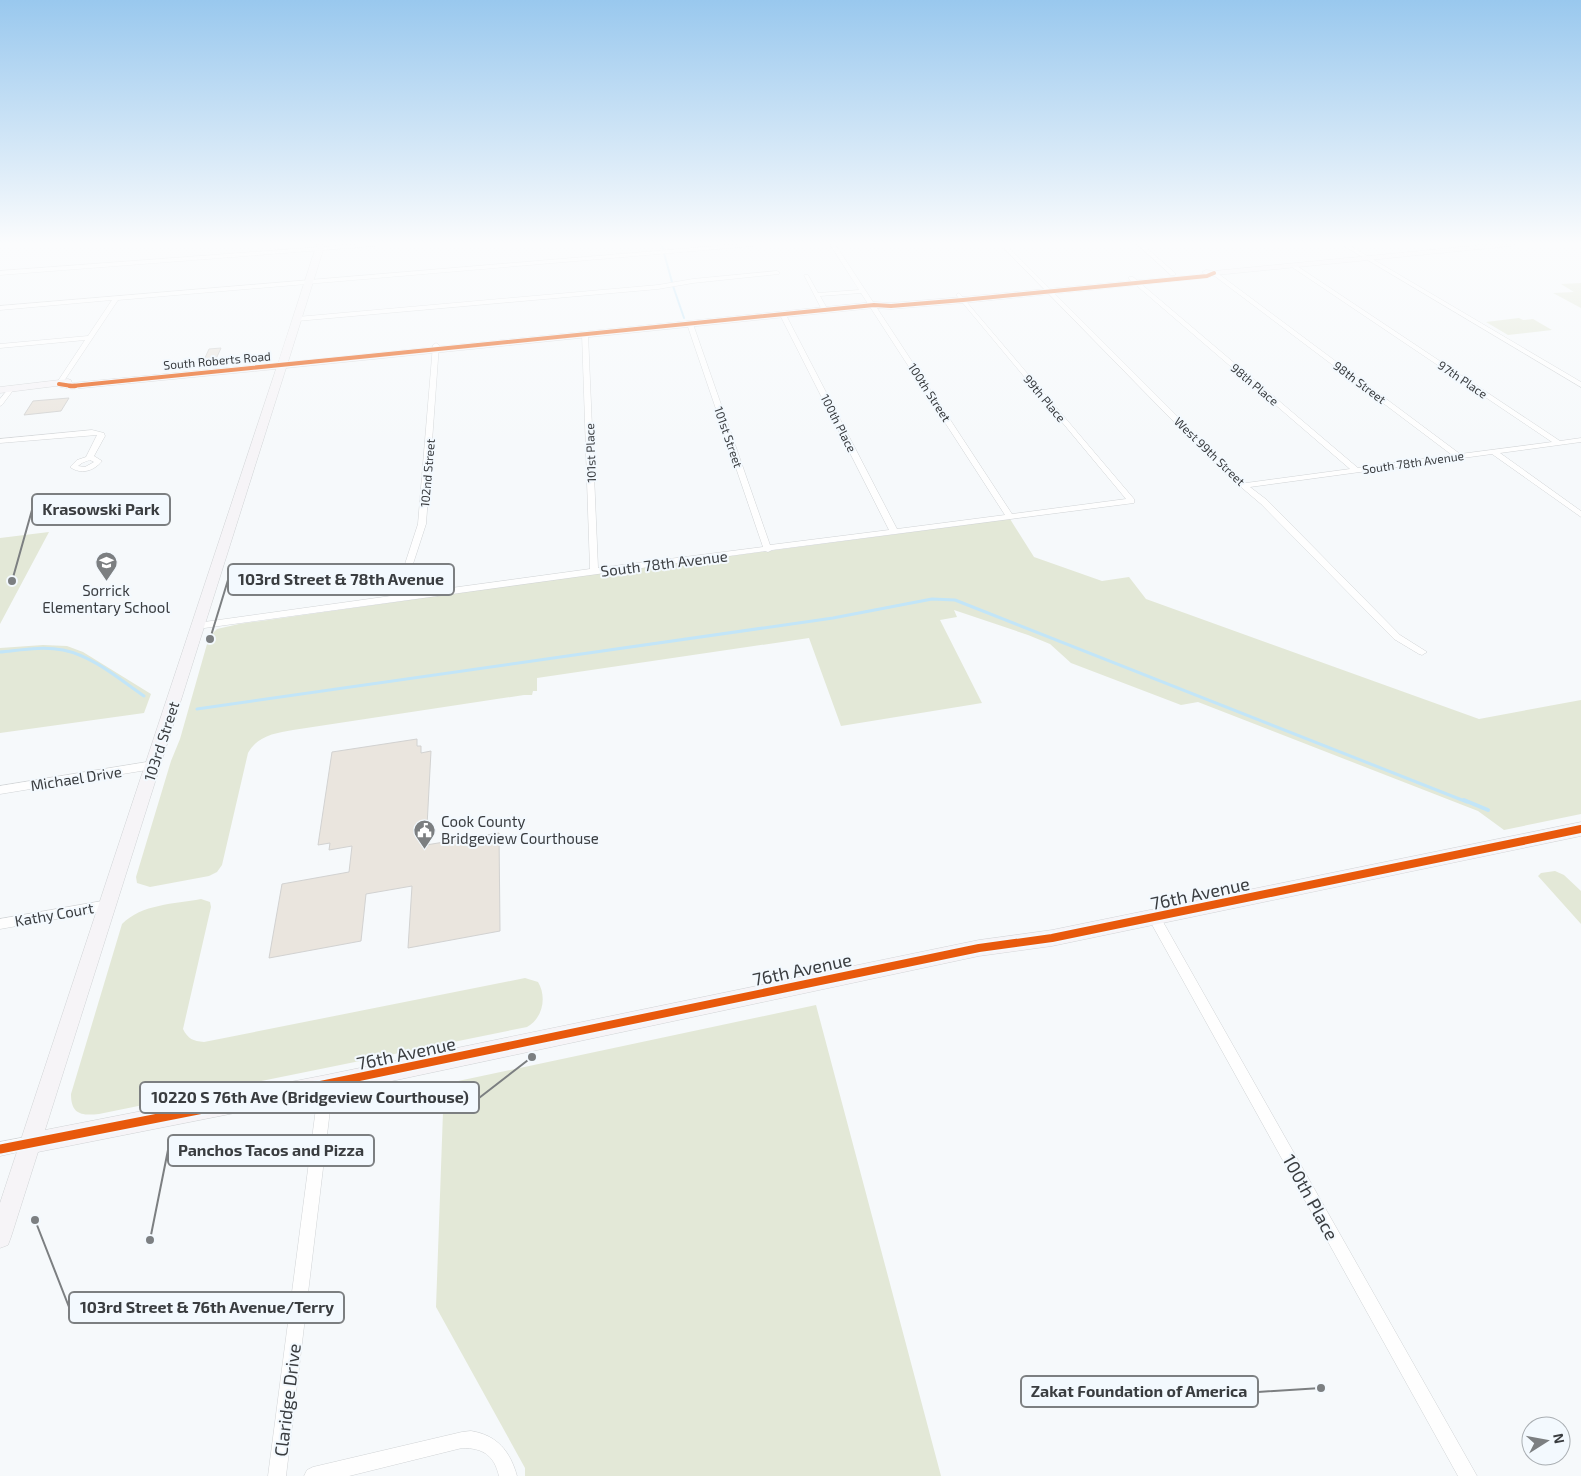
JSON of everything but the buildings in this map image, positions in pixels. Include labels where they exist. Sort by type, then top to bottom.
[{"type":"street","points":[[59,384],[106,313]]},
{"type":"street","name":"103rd Street","points":[[0,1238],[298,313]]},
{"type":"street","points":[[296,319],[365,313]]},
{"type":"street","name":"South Roberts Road","points":[[0,390],[59,384],[80,385],[283,363],[571,337],[585,334],[801,313]]},
{"type":"street","name":"100th Street","points":[[882,313],[1010,517]]},
{"type":"street","name":"99th Place","points":[[974,313],[1131,501]]},
{"type":"street","name":"West 99th Street","points":[[1072,313],[1224,468],[1245,485],[1397,636],[1422,652]]},
{"type":"street","name":"98th Place","points":[[1172,313],[1356,470]]},
{"type":"street","name":"98th Street","points":[[1267,313],[1458,456]]},
{"type":"street","name":"97th Place","points":[[1364,313],[1559,443]]},
{"type":"street","points":[[1460,313],[1581,385]]},
{"type":"street","name":"100th Place","points":[[783,315],[894,532]]},
{"type":"street","name":"101st Street","points":[[690,324],[768,550]]},
{"type":"street","name":"101st Place","points":[[585,334],[594,571]]},
{"type":"street","points":[[0,346],[90,338]]},
{"type":"street","name":"102nd Street","points":[[402,598],[408,567],[421,529],[423,517],[436,348]]},
{"type":"street","points":[[1566,377],[1581,375]]},
{"type":"street","points":[[0,404],[11,389]]},
{"type":"street","points":[[0,442],[92,432],[101,433],[89,458]]},
{"type":"street","name":"South 78th Avenue","points":[[1245,485],[1581,440]]},
{"type":"street","points":[[1493,452],[1581,515]]},
{"type":"street","name":"South 78th Avenue","points":[[198,626],[594,571],[768,550],[1131,501]]},
{"type":"street","name":"Michael Drive","points":[[0,790],[152,765]]},
{"type":"street","name":"76th Avenue","points":[[31,1143],[326,1085],[979,948],[1034,941],[1154,918],[1581,829]]},
{"type":"street","name":"Kathy Court","points":[[0,924],[108,905]]},
{"type":"street","name":"100th Place","points":[[1154,918],[1468,1476]]},
{"type":"street","name":"Claridge Drive","points":[[277,1476],[326,1085]]},
{"type":"street","points":[[0,1149],[31,1143]]},
{"type":"street","points":[[313,1476],[476,1438],[494,1449],[506,1468],[508,1476]]},
{"type":"green space","points":[[1519,318],[1523,320],[1533,319],[1552,330],[1508,335],[1486,322]]},
{"type":"green space","points":[[1010,519],[1034,557],[1102,581],[1129,577],[1146,599],[1479,719],[1581,700],[1581,814],[1504,830],[1478,811],[1198,702],[1181,705],[1071,663],[1050,644],[954,610],[957,617],[940,620],[982,703],[841,726],[809,638],[537,678],[537,691],[533,691],[532,695],[293,730],[267,736],[256,743],[248,753],[222,865],[217,872],[209,876],[150,887],[137,883],[136,877],[171,761],[180,739],[209,637],[217,629],[239,624],[557,579]]},
{"type":"green space","points":[[49,532],[0,624],[0,538]]},
{"type":"green space","points":[[43,645],[67,646],[83,652],[151,694],[144,713],[0,733],[0,648]]},
{"type":"green space","points":[[1555,871],[1564,875],[1581,891],[1581,924],[1538,876],[1541,873]]},
{"type":"green space","points":[[201,899],[210,902],[211,907],[183,1029],[194,1040],[204,1042],[525,978],[538,982],[543,1000],[542,1007],[537,1018],[527,1027],[99,1114],[87,1115],[78,1112],[71,1101],[71,1094],[122,924],[139,912],[159,906]]},
{"type":"green space","points":[[816,1005],[941,1476],[525,1476],[525,1468],[436,1307],[444,1084]]},
{"type":"waterway","points":[[682,313],[684,318]]},
{"type":"waterway","points":[[197,709],[833,618],[932,599],[955,600],[1467,802]]},
{"type":"waterway","points":[[0,652],[47,648],[74,653],[105,669],[144,696]]},
{"type":"waterway","points":[[1464,800],[1488,810]]},
{"type":"cycle path","points":[[59,384],[72,386],[176,376],[797,313]]},
{"type":"cycle path","points":[[0,1149],[326,1085],[979,948],[1052,938],[1581,829]]},
{"type":"place","name":"Krasowski Park","points":[[12,581]]},
{"type":"place","name":"Sorrick Elementary School","points":[[106,581]]},
{"type":"place","name":"103rd Street & 78th Avenue","points":[[210,639]]},
{"type":"place","name":"Cook County Bridgeview Courthouse","points":[[425,849]]},
{"type":"place","name":"10220 S 76th Ave (Bridgeview Courthouse)","points":[[532,1057]]},
{"type":"place","name":"103rd Street & 76th Avenue/Terry","points":[[35,1220]]},
{"type":"place","name":"Panchos Tacos and Pizza","points":[[150,1240]]},
{"type":"place","name":"Zakat Foundation of America","points":[[1321,1388]]}]
